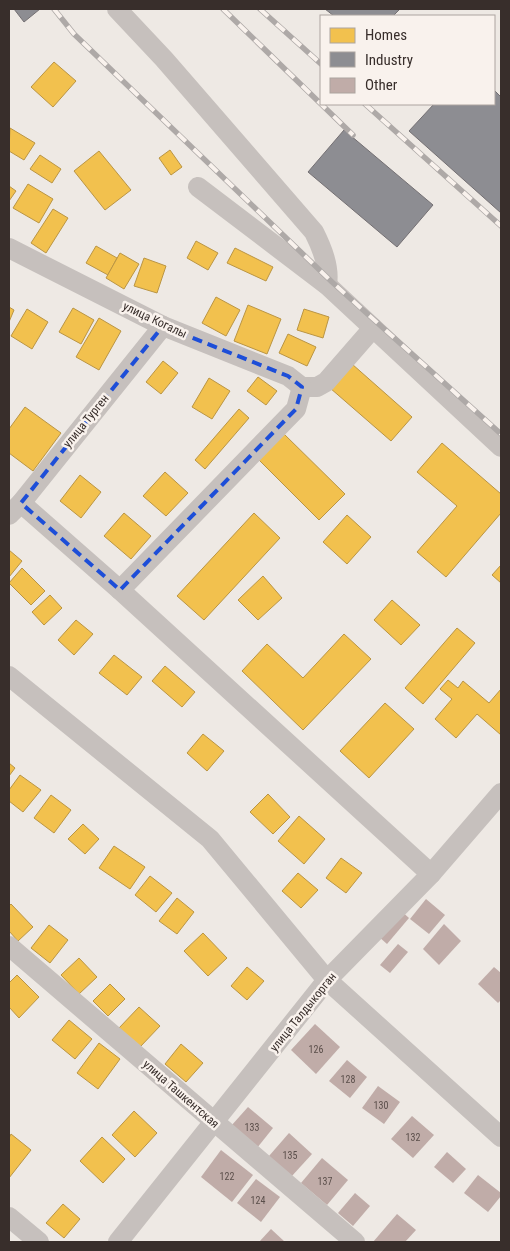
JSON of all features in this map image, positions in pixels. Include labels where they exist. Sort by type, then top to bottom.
[{"type":"street","points":[[117,9],[164,59],[314,232],[322,247],[326,262],[327,285]]},
{"type":"street","points":[[198,187],[327,285],[501,448]]},
{"type":"street","name":"улица Когалы","points":[[9,248],[163,326],[288,376],[302,387]]},
{"type":"street","name":"улица Турген","points":[[15,509],[163,326]]},
{"type":"street","points":[[120,590],[296,409],[302,387],[317,387],[326,382],[337,367],[373,328]]},
{"type":"street","points":[[15,509],[120,590],[431,874]]},
{"type":"street","points":[[9,676],[210,839],[327,980],[501,1137]]},
{"type":"street","name":"улица Талдыкорган","points":[[118,1242],[327,980],[431,874],[501,793]]},
{"type":"street","name":"улица Ташкентская","points":[[9,946],[355,1242]]},
{"type":"street","points":[[9,1217],[39,1242]]},
{"type":"highlighted area","points":[[163,326],[288,376],[302,387],[296,409],[120,590],[21,503]]},
{"type":"building: Homes","points":[[54,62],[76,81],[53,107],[31,87]]},
{"type":"building: Homes","points":[[10,128],[35,143],[24,160],[9,151]]},
{"type":"building: Homes","points":[[170,150],[182,167],[171,175],[159,158]]},
{"type":"building: Homes","points":[[99,151],[131,190],[105,210],[74,171]]},
{"type":"building: Homes","points":[[40,155],[61,169],[52,183],[30,169]]},
{"type":"building: Homes","points":[[28,184],[53,199],[39,223],[13,208]]},
{"type":"building: Homes","points":[[9,186],[16,191],[9,201]]},
{"type":"building: Homes","points":[[53,209],[68,218],[46,253],[31,243]]},
{"type":"building: Homes","points":[[196,241],[218,253],[208,270],[187,258]]},
{"type":"building: Homes","points":[[96,246],[117,258],[108,275],[86,263]]},
{"type":"building: Homes","points":[[235,248],[273,267],[266,281],[227,263]]},
{"type":"building: Homes","points":[[120,253],[139,264],[124,289],[106,278]]},
{"type":"building: Homes","points":[[144,258],[166,266],[157,293],[134,286]]},
{"type":"building: Homes","points":[[216,297],[240,310],[226,336],[202,323]]},
{"type":"building: Homes","points":[[248,305],[281,319],[267,354],[234,341]]},
{"type":"building: Homes","points":[[9,307],[14,310],[9,322]]},
{"type":"building: Homes","points":[[73,308],[94,320],[81,344],[59,332]]},
{"type":"building: Homes","points":[[27,309],[48,322],[32,349],[11,336]]},
{"type":"building: Homes","points":[[304,309],[329,317],[323,338],[297,330]]},
{"type":"building: Homes","points":[[99,318],[121,331],[99,370],[76,357]]},
{"type":"building: Homes","points":[[288,334],[316,347],[307,366],[279,353]]},
{"type":"building: Homes","points":[[163,361],[178,373],[161,394],[146,382]]},
{"type":"building: Homes","points":[[352,364],[412,417],[391,441],[330,388]]},
{"type":"building: Homes","points":[[258,377],[277,391],[266,405],[247,391]]},
{"type":"building: Homes","points":[[209,378],[230,391],[212,419],[192,407]]},
{"type":"building: Homes","points":[[25,407],[61,433],[33,471],[9,453],[9,429]]},
{"type":"building: Homes","points":[[239,409],[249,418],[205,469],[195,460]]},
{"type":"building: Homes","points":[[283,433],[345,494],[319,520],[258,459]]},
{"type":"building: Homes","points":[[442,443],[501,494],[501,513],[446,577],[417,552],[457,506],[417,472]]},
{"type":"building: Homes","points":[[165,472],[188,493],[166,516],[143,496]]},
{"type":"building: Homes","points":[[80,475],[101,492],[81,518],[60,501]]},
{"type":"building: Homes","points":[[124,513],[151,536],[131,559],[104,536]]},
{"type":"building: Homes","points":[[254,513],[280,538],[204,620],[177,596]]},
{"type":"building: Homes","points":[[347,515],[371,537],[347,564],[323,542]]},
{"type":"building: Homes","points":[[9,550],[22,561],[9,577]]},
{"type":"building: Homes","points":[[501,565],[501,583],[492,575]]},
{"type":"building: Homes","points":[[22,568],[45,591],[31,605],[9,583]]},
{"type":"building: Homes","points":[[263,576],[282,598],[258,620],[238,600]]},
{"type":"building: Homes","points":[[50,595],[62,608],[44,625],[32,612]]},
{"type":"building: Homes","points":[[392,600],[420,625],[401,645],[374,620]]},
{"type":"building: Homes","points":[[76,620],[93,634],[74,655],[58,640]]},
{"type":"building: Homes","points":[[457,628],[475,643],[423,704],[405,688]]},
{"type":"building: Homes","points":[[344,634],[371,659],[303,730],[242,671],[267,644],[303,678]]},
{"type":"building: Homes","points":[[114,655],[142,677],[127,695],[99,673]]},
{"type":"building: Homes","points":[[165,666],[195,692],[182,707],[152,681]]},
{"type":"building: Homes","points":[[448,680],[458,688],[463,681],[489,703],[501,689],[501,735],[477,714],[456,738],[435,719],[452,699],[440,689]]},
{"type":"building: Homes","points":[[385,703],[414,729],[369,778],[340,751]]},
{"type":"building: Homes","points":[[203,734],[224,751],[207,771],[187,753]]},
{"type":"building: Homes","points":[[9,763],[15,768],[9,776]]},
{"type":"building: Homes","points":[[20,775],[41,790],[23,812],[9,801],[9,790]]},
{"type":"building: Homes","points":[[268,794],[290,817],[273,834],[250,812]]},
{"type":"building: Homes","points":[[51,795],[71,810],[54,833],[34,818]]},
{"type":"building: Homes","points":[[299,816],[325,839],[304,864],[278,841]]},
{"type":"building: Homes","points":[[83,824],[99,839],[85,854],[68,839]]},
{"type":"building: Homes","points":[[114,846],[145,867],[130,889],[99,868]]},
{"type":"building: Homes","points":[[341,858],[362,873],[346,893],[326,878]]},
{"type":"building: Homes","points":[[298,873],[318,890],[301,908],[282,891]]},
{"type":"building: Homes","points":[[150,876],[172,893],[156,912],[135,895]]},
{"type":"building: Homes","points":[[177,898],[194,912],[177,934],[159,921]]},
{"type":"building: Homes","points":[[11,904],[33,927],[18,941],[9,931],[9,906]]},
{"type":"building: Homes","points":[[49,925],[68,940],[50,963],[31,948]]},
{"type":"building: Homes","points":[[203,933],[227,958],[208,976],[184,951]]},
{"type":"building: Homes","points":[[79,958],[97,977],[79,994],[61,975]]},
{"type":"building: Homes","points":[[247,967],[264,981],[247,1000],[231,986]]},
{"type":"building: Homes","points":[[17,975],[39,997],[19,1018],[9,1007],[9,983]]},
{"type":"building: Homes","points":[[110,984],[125,999],[108,1016],[93,1001]]},
{"type":"building: Homes","points":[[139,1007],[160,1026],[140,1047],[119,1028]]},
{"type":"building: Homes","points":[[69,1020],[92,1039],[75,1059],[52,1040]]},
{"type":"building: Homes","points":[[99,1043],[120,1059],[98,1089],[77,1073]]},
{"type":"building: Homes","points":[[181,1044],[203,1063],[186,1082],[165,1064]]},
{"type":"building: Homes","points":[[134,1111],[157,1133],[135,1157],[112,1135]]},
{"type":"building: Homes","points":[[11,1134],[31,1150],[9,1178],[9,1138]]},
{"type":"building: Homes","points":[[102,1137],[125,1159],[103,1183],[80,1161]]},
{"type":"building: Homes","points":[[63,1204],[80,1219],[64,1238],[46,1223]]},
{"type":"building: Industry","points":[[14,9],[40,9],[24,22]]},
{"type":"building: Industry","points":[[325,9],[400,9],[394,15],[333,15]]},
{"type":"building: Industry","points":[[495,91],[501,97],[501,213],[409,131],[433,105],[495,105]]},
{"type":"building: Industry","points":[[344,130],[433,205],[397,247],[308,172]]},
{"type":"building: Other","points":[[426,899],[445,915],[429,934],[410,919]]},
{"type":"building: Other","points":[[400,910],[409,918],[387,944],[378,936]]},
{"type":"building: Other","points":[[444,924],[461,941],[439,965],[423,949]]},
{"type":"building: Other","points":[[398,944],[408,952],[390,973],[380,965]]},
{"type":"building: Other","points":[[494,967],[501,973],[501,1000],[498,1003],[478,984]]},
{"type":"building: Other","points":[[315,1024],[340,1047],[316,1074],[291,1050]]},
{"type":"building: Other","points":[[347,1060],[367,1077],[350,1098],[329,1081]]},
{"type":"building: Other","points":[[378,1086],[400,1102],[384,1124],[362,1108]]},
{"type":"building: Other","points":[[248,1107],[273,1128],[257,1148],[231,1126]]},
{"type":"building: Other","points":[[412,1116],[434,1135],[413,1158],[391,1139]]},
{"type":"building: Other","points":[[289,1133],[312,1154],[291,1177],[269,1156]]},
{"type":"building: Other","points":[[221,1150],[253,1175],[232,1202],[201,1177]]},
{"type":"building: Other","points":[[447,1152],[466,1169],[453,1183],[434,1167]]},
{"type":"building: Other","points":[[322,1158],[348,1180],[327,1205],[301,1183]]},
{"type":"building: Other","points":[[478,1175],[501,1193],[501,1196],[488,1212],[464,1193]]},
{"type":"building: Other","points":[[256,1179],[280,1197],[261,1222],[237,1203]]},
{"type":"building: Other","points":[[355,1193],[370,1206],[353,1226],[338,1213]]},
{"type":"building: Other","points":[[397,1214],[416,1230],[405,1242],[373,1242]]},
{"type":"building: Other","points":[[271,1229],[285,1242],[259,1242]]},
{"type":"railway","points":[[54,9],[74,34],[332,282],[501,434]]},
{"type":"railway","points":[[223,9],[320,103]]},
{"type":"railway","points":[[260,9],[320,63]]},
{"type":"railway","points":[[322,105],[353,135]]},
{"type":"railway","points":[[366,105],[501,226]]}]
